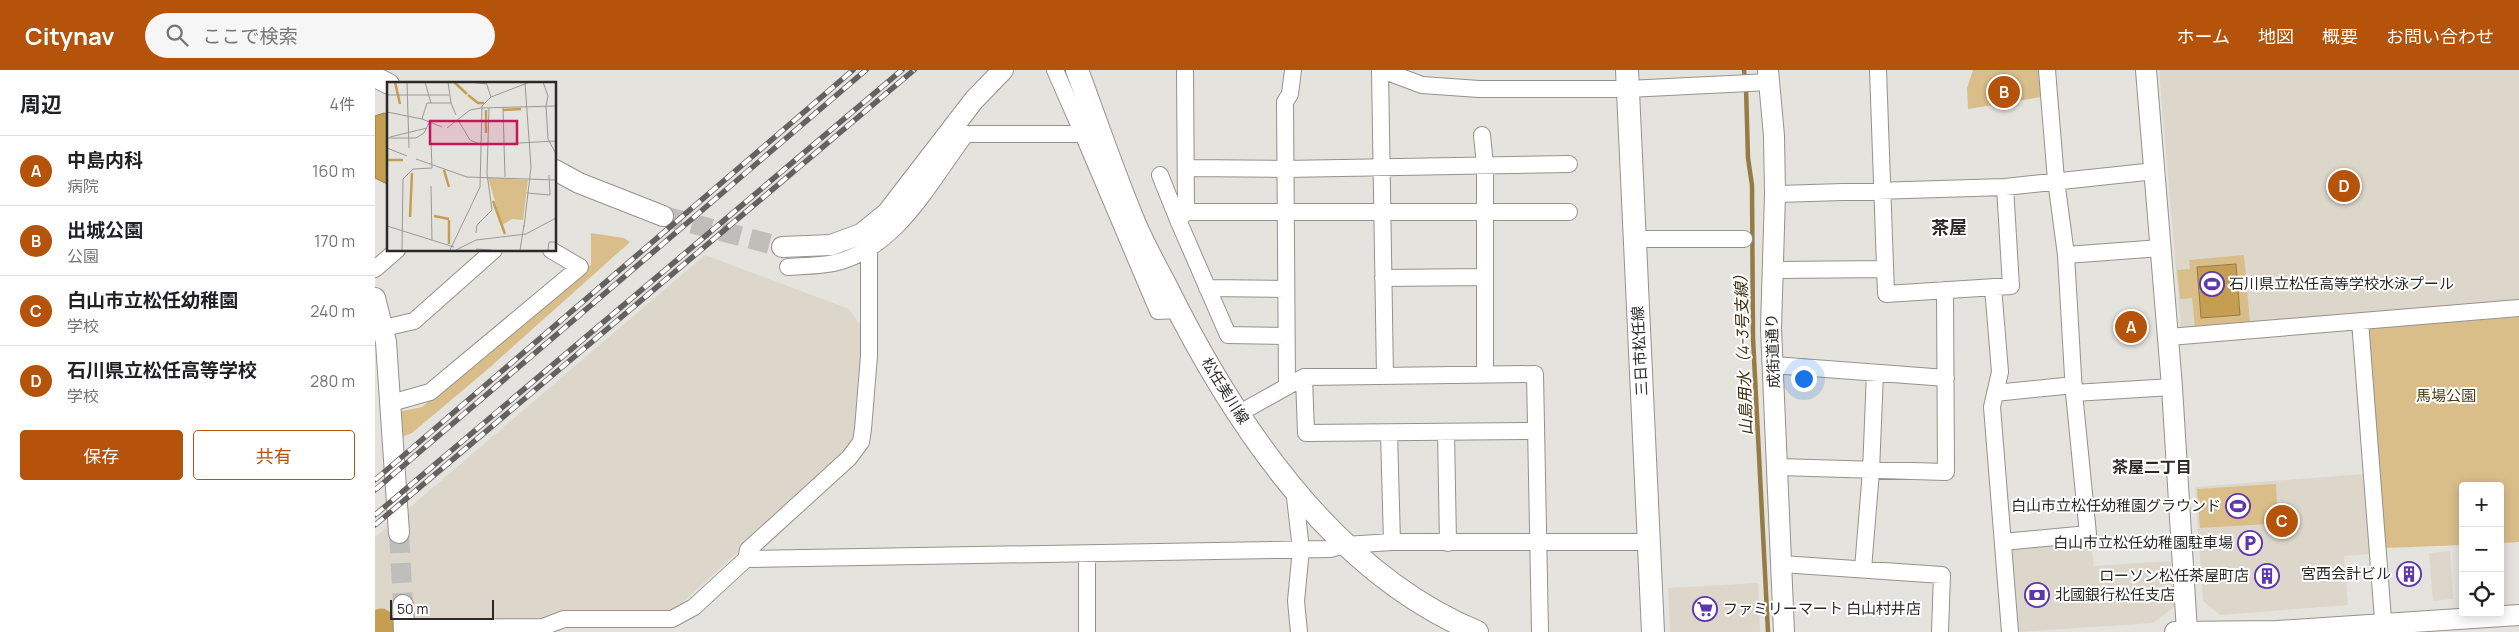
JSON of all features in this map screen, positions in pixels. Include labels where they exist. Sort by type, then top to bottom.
[{"type":"main road","name":"松任美川線","points":[[1077,70],[1135,223],[1189,333],[1239,414],[1294,489],[1345,545],[1403,590],[1452,622],[1477,632]]},
{"type":"main road","name":"三日市松任線","points":[[1627,80],[1653,632]]},
{"type":"street","points":[[782,247],[831,245],[861,234],[887,213],[973,100],[1003,70]]},
{"type":"street","points":[[1055,70],[1157,311],[1177,310]]},
{"type":"street","points":[[1182,216],[1186,168],[1185,70]]},
{"type":"street","points":[[1287,387],[1285,102],[1290,94],[1293,70]]},
{"type":"street","points":[[1385,376],[1381,70],[1479,89],[1678,78],[1756,80]]},
{"type":"street","points":[[1878,70],[1886,294],[2011,286],[2005,187]]},
{"type":"street","points":[[2003,542],[2088,534],[2074,389],[2066,255],[2056,180],[2047,70],[2052,70]]},
{"type":"street","points":[[2146,70],[2169,337],[2183,632],[2383,628],[2519,615]]},
{"type":"street","points":[[375,77],[387,83]]},
{"type":"street","name":"成街道通り","points":[[1756,80],[1774,136],[1775,194],[1771,328],[1784,632]]},
{"type":"street","points":[[788,267],[834,263],[869,250],[914,208],[966,134],[1083,134]]},
{"type":"street","points":[[1482,135],[1485,166],[1485,375]]},
{"type":"street","points":[[1186,168],[1382,168],[1569,164]]},
{"type":"street","points":[[556,171],[579,183],[663,216]]},
{"type":"street","points":[[1775,194],[2005,187],[2056,180],[2155,171]]},
{"type":"street","points":[[1160,175],[1182,216],[1207,288],[1228,335],[1286,336]]},
{"type":"street","points":[[1182,216],[1286,211],[1382,210],[1569,212]]},
{"type":"street","points":[[1635,239],[1744,240]]},
{"type":"street","points":[[2066,255],[2161,248]]},
{"type":"street","points":[[403,606],[404,630],[544,630],[564,619],[672,619],[694,607],[746,558],[748,550],[849,458],[861,442],[869,356],[869,250]]},
{"type":"street","points":[[375,269],[396,251]]},
{"type":"street","points":[[382,339],[414,321],[493,251]]},
{"type":"street","points":[[391,403],[430,392],[580,267],[553,251]]},
{"type":"street","points":[[1773,270],[1885,269]]},
{"type":"street","points":[[1383,278],[1485,277]]},
{"type":"street","points":[[1993,287],[2000,372],[1992,407],[2010,632]]},
{"type":"street","points":[[1207,288],[1286,289]]},
{"type":"street","points":[[1778,467],[1947,472],[1945,290]]},
{"type":"street","points":[[375,298],[391,403],[399,533]]},
{"type":"street","points":[[2169,337],[2519,308]]},
{"type":"street","points":[[2360,321],[2383,628]]},
{"type":"street","points":[[1773,366],[1947,378]]},
{"type":"street","points":[[1863,569],[1871,471],[1875,373]]},
{"type":"street","points":[[1239,414],[1304,377],[1535,374],[1540,632]]},
{"type":"street","points":[[1304,377],[1306,433],[1535,431]]},
{"type":"street","points":[[1995,393],[2172,387]]},
{"type":"street","points":[[1447,432],[1448,543]]},
{"type":"street","points":[[1389,433],[1392,542]]},
{"type":"street","points":[[1294,489],[1301,549],[1296,601],[1299,632]]},
{"type":"street","points":[[746,558],[1329,549],[1345,545],[1392,542],[1649,542]]},
{"type":"street","points":[[1087,554],[1087,632]]},
{"type":"street","points":[[1782,564],[1942,575],[1940,632]]},
{"type":"shaded area","points":[[2159,70],[2519,70],[2519,302],[2181,329]]},
{"type":"shaded area","points":[[384,113],[387,114],[387,184],[375,178],[375,116]]},
{"type":"shaded area","points":[[705,255],[849,309],[865,331],[859,441],[671,613],[557,612],[539,624],[375,632],[375,537]]},
{"type":"shaded area","points":[[2236,264],[2240,315],[2201,318],[2197,267]]},
{"type":"shaded area","points":[[2364,474],[2370,554],[2344,556],[2348,605],[2220,615],[2203,601],[2195,487]]},
{"type":"shaded area","name":"北國銀行松任支店","points":[[2090,538],[2094,566],[2171,561],[2175,606],[2153,623],[2017,632],[2011,544]]},
{"type":"shaded area","points":[[2450,551],[2453,599],[2433,601],[2429,553]]},
{"type":"shaded area","points":[[1758,583],[1760,632],[1670,632],[1668,588]]},
{"type":"green space","points":[[1973,70],[2039,70],[2041,97],[1968,109],[1967,88]]},
{"type":"green space","points":[[591,233],[624,238],[630,242],[488,369],[412,433],[399,438],[398,412],[422,407],[591,265]]},
{"type":"green space","name":"石川県立松任高等学校水泳プール","points":[[2244,255],[2250,322],[2195,328],[2192,298],[2180,299],[2177,270],[2190,269],[2189,260]]},
{"type":"green space","name":"馬場公園","points":[[2519,317],[2519,542],[2504,543],[2504,482],[2459,482],[2459,545],[2385,548],[2366,328]]},
{"type":"green space","name":"白山市立松任幼稚園グラウンド","points":[[2276,484],[2277,506],[2284,506],[2285,523],[2200,528],[2197,489]]},
{"type":"waterway","name":"山島用水（4-3号支線）","points":[[1744,70],[1745,79]]},
{"type":"waterway","name":"山島用水（4-3号支線）","points":[[1746,87],[1748,158],[1752,185],[1753,338],[1768,632]]},
{"type":"waterway","points":[[381,621],[391,632]]},
{"type":"tunnel","points":[[663,216],[782,247]]},
{"type":"tunnel","points":[[399,533],[403,605]]},
{"type":"railway","points":[[375,480],[853,70]]},
{"type":"railway","points":[[375,490],[866,70]]},
{"type":"railway","points":[[375,515],[902,70]]},
{"type":"railway","points":[[375,525],[914,70]]},
{"type":"place","name":"出城公園","points":[[2004,92]]},
{"type":"place","name":"石川県立松任高等学校","points":[[2344,186]]},
{"type":"place","name":"石川県立松任高等学校水泳プール","points":[[2212,284]]},
{"type":"place","name":"中島内科","points":[[2131,327]]},
{"type":"place","name":"白山市立松任幼稚園グラウンド","points":[[2238,506]]},
{"type":"place","name":"白山市立松任幼稚園","points":[[2282,521]]},
{"type":"place","name":"白山市立松任幼稚園駐車場","points":[[2250,543]]},
{"type":"place","name":"宮西会計ビル","points":[[2409,574]]},
{"type":"place","name":"ローソン松任茶屋町店","points":[[2267,576]]},
{"type":"place","name":"北國銀行松任支店","points":[[2037,595]]},
{"type":"place","name":"ファミリーマート 白山村井店","points":[[1705,609]]},
{"type":"district","name":"茶屋","points":[[1949,228]]},
{"type":"district","name":"茶屋二丁目","points":[[2152,467]]}]
